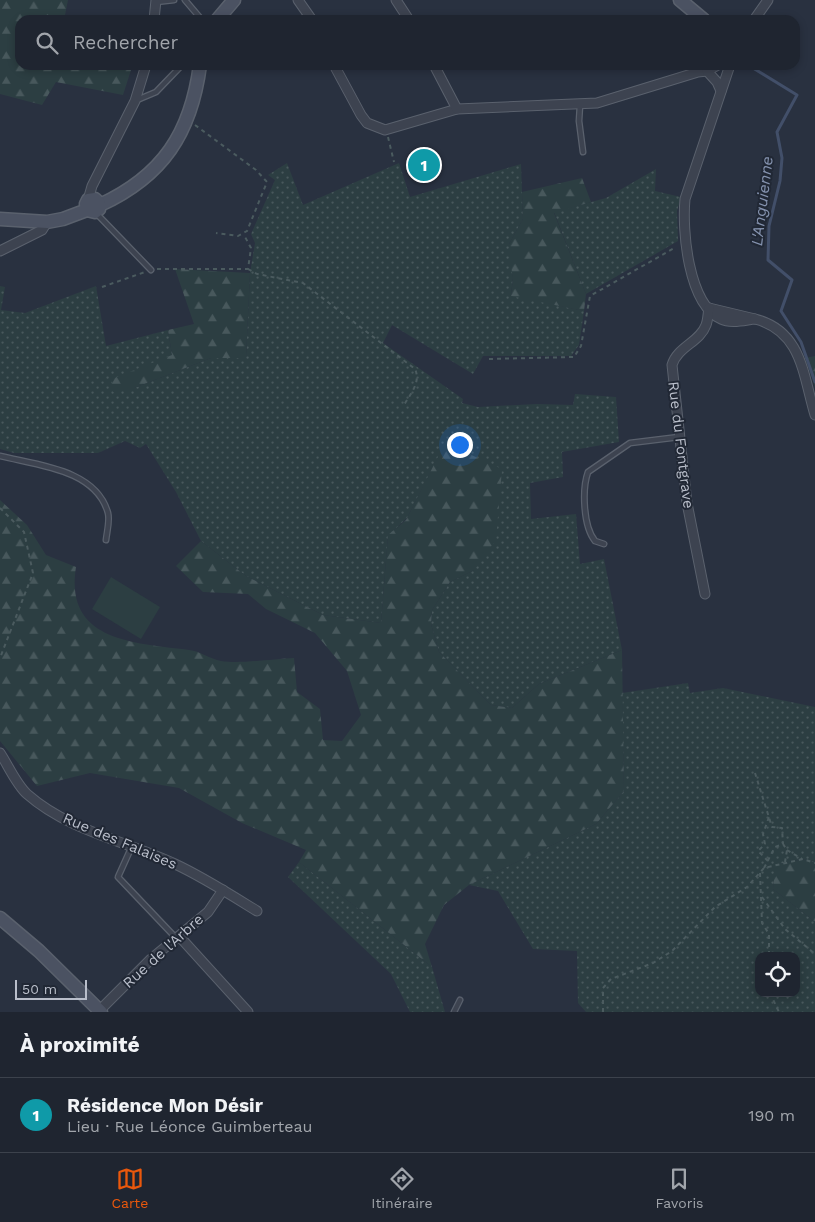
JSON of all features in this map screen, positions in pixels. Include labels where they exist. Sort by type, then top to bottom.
[{"type":"main road","points":[[221,15],[234,0]]},
{"type":"main road","points":[[681,1],[698,15]]},
{"type":"main road","points":[[0,219],[47,222],[63,219],[124,194],[150,173],[168,153],[187,120],[195,94],[199,70]]},
{"type":"main road","points":[[0,918],[38,951],[100,1011]]},
{"type":"street","points":[[298,0],[308,15]]},
{"type":"street","points":[[396,0],[406,15]]},
{"type":"street","points":[[758,15],[768,0]]},
{"type":"street","points":[[155,15],[156,1]]},
{"type":"street","points":[[93,207],[92,186],[135,101],[144,70]]},
{"type":"street","points":[[337,70],[367,123],[385,130],[457,109],[597,103],[701,70]]},
{"type":"street","points":[[437,70],[457,109]]},
{"type":"street","points":[[706,70],[712,74],[721,91]]},
{"type":"street","points":[[728,70],[686,199],[684,216],[686,241],[695,289],[709,308],[722,320],[756,319],[778,328],[794,347],[815,415]]},
{"type":"street","points":[[0,250],[42,230],[47,222]]},
{"type":"street","name":"Rue du Fontgrave","points":[[705,594],[688,502],[672,365],[678,353],[701,334],[706,325],[709,308]]},
{"type":"street","name":"Rue des Falaises","points":[[0,753],[26,793],[72,823],[176,864],[257,911]]},
{"type":"street","name":"Rue de l'Arbre","points":[[100,1011],[151,959],[208,912],[223,890]]},
{"type":"street","points":[[177,937],[248,1012]]},
{"type":"lane","points":[[156,1],[174,0]]},
{"type":"lane","points":[[185,0],[198,15]]},
{"type":"lane","points":[[135,101],[156,92],[177,70]]},
{"type":"lane","points":[[580,105],[579,121],[583,152]]},
{"type":"lane","points":[[93,207],[150,270]]},
{"type":"lane","points":[[604,544],[595,541],[588,528],[583,492],[588,472],[620,448],[630,443],[679,437]]},
{"type":"lane","points":[[0,456],[63,472],[82,480],[94,489],[108,511],[106,540]]},
{"type":"lane","points":[[132,846],[118,877],[177,937]]},
{"type":"lane","points":[[454,1012],[460,1000]]},
{"type":"path","points":[[187,120],[256,170],[267,182],[265,192],[244,234]]},
{"type":"path","points":[[385,130],[394,162]]},
{"type":"path","points":[[216,233],[244,234]]},
{"type":"path","points":[[244,234],[251,248],[248,269]]},
{"type":"path","points":[[489,359],[574,357],[581,346],[590,296],[686,241]]},
{"type":"path","points":[[102,287],[150,270],[171,267],[248,269],[257,274],[303,284],[415,369],[418,376],[417,382],[404,405]]},
{"type":"path","points":[[0,508],[24,532],[33,574],[0,658]]},
{"type":"path","points":[[754,773],[772,827],[782,828],[782,844],[787,850],[815,863]]},
{"type":"path","points":[[768,861],[758,851],[764,844],[763,834],[769,817]]},
{"type":"path","points":[[602,1012],[603,988],[611,979],[654,963],[672,951],[715,907],[747,887],[764,868],[775,847],[782,844]]},
{"type":"path","points":[[784,862],[787,850]]},
{"type":"path","points":[[764,868],[803,859]]},
{"type":"path","points":[[760,873],[762,923],[769,934],[769,952]]},
{"type":"path","points":[[761,895],[785,929],[815,954]]},
{"type":"path","points":[[772,997],[779,1012]]},
{"type":"green space","points":[[0,0],[68,0],[65,15],[15,15],[15,70],[131,70],[123,95],[56,82],[42,105],[0,94]]},
{"type":"green space","points":[[287,163],[303,205],[399,163],[410,197],[521,164],[523,219],[509,244],[513,278],[511,295],[584,311],[579,345],[571,356],[483,356],[473,374],[392,325],[383,343],[463,399],[462,403],[478,407],[537,404],[573,405],[575,394],[616,397],[619,442],[562,452],[563,477],[530,483],[531,519],[576,514],[580,564],[604,559],[622,650],[539,684],[512,708],[491,705],[439,652],[431,624],[432,610],[450,582],[474,570],[441,452],[407,518],[388,536],[381,623],[323,615],[246,576],[201,541],[176,492],[146,444],[140,448],[125,441],[98,453],[14,453],[0,449],[0,286],[5,287],[1,310],[25,313],[96,286],[106,346],[168,330],[172,355],[134,388],[211,358],[246,358],[250,273],[255,243],[251,234],[275,180],[268,175]]},
{"type":"green space","points":[[656,169],[655,191],[681,197],[677,211],[678,241],[586,294],[554,212],[606,198]]},
{"type":"green space","points":[[582,178],[591,202],[554,213],[586,294],[584,311],[511,296],[513,278],[509,244],[523,219],[522,192]]},
{"type":"green space","points":[[175,269],[250,273],[246,358],[211,358],[134,388],[113,392],[112,379],[172,355],[168,330],[194,324]]},
{"type":"green space","points":[[815,356],[815,387],[805,358]]},
{"type":"green space","points":[[445,443],[502,469],[496,540],[474,570],[450,582],[432,610],[431,624],[439,652],[491,705],[512,708],[539,684],[622,650],[624,791],[596,824],[469,885],[444,905],[425,944],[432,967],[299,862],[306,850],[242,823],[179,788],[90,773],[37,786],[0,741],[0,500],[27,525],[46,555],[76,567],[75,592],[81,611],[92,624],[108,634],[126,640],[147,645],[193,651],[221,661],[247,662],[294,658],[297,692],[320,709],[323,740],[342,741],[361,715],[347,671],[315,633],[266,609],[248,594],[203,592],[176,566],[201,541],[246,576],[323,615],[381,623],[388,535],[406,520]]},
{"type":"green space","points":[[111,577],[160,607],[141,639],[92,609]]},
{"type":"green space","points":[[688,683],[690,693],[723,688],[815,707],[815,863],[803,859],[776,865],[773,889],[815,922],[815,1012],[586,1012],[578,1003],[577,951],[533,949],[498,891],[469,885],[596,824],[624,791],[622,693]]},
{"type":"green space","points":[[803,859],[815,863],[815,922],[773,889],[775,865]]},
{"type":"green space","points":[[299,862],[432,967],[445,1012],[410,1012],[391,974],[288,877]]},
{"type":"waterway","name":"L'Anguienne","points":[[756,70],[797,95],[777,132],[782,158],[780,181],[769,226],[768,260],[792,280],[781,311],[801,342],[815,382]]},
{"type":"place","name":"Résidence Mon Désir","points":[[424,165]]}]
